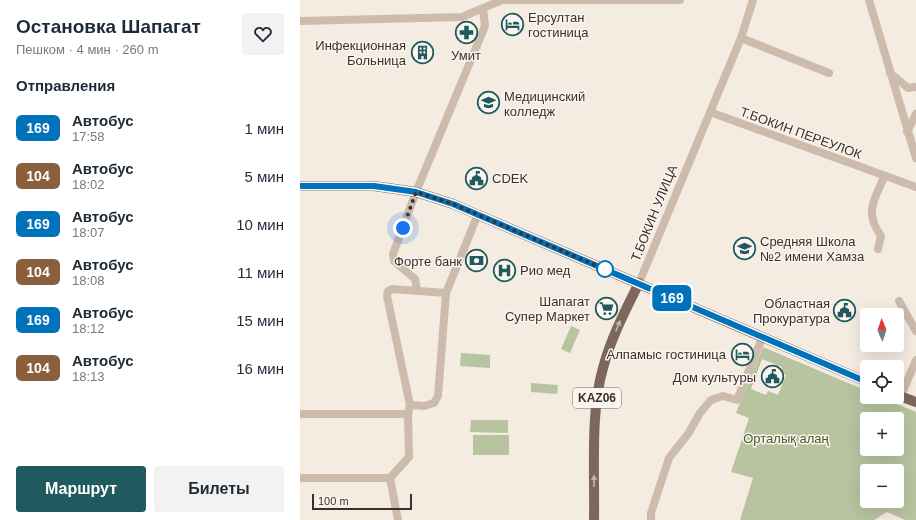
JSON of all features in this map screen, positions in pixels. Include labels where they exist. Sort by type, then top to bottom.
[{"type":"main road","points":[[300,186],[374,186],[416,192],[478,214],[860,379]]},
{"type":"main road","name":"Т.БОКИН УЛИЦА","points":[[594,520],[596,411],[602,368],[620,322],[639,284]]},
{"type":"main road","points":[[904,398],[916,402]]},
{"type":"street","points":[[300,21],[462,17],[502,0],[680,0]]},
{"type":"street","name":"Т.БОКИН УЛИЦА","points":[[639,284],[741,38],[753,0]]},
{"type":"street","points":[[869,0],[907,132],[916,158]]},
{"type":"street","points":[[417,291],[415,279],[393,259],[393,254],[416,192],[485,26],[483,8]]},
{"type":"street","points":[[741,38],[829,73]]},
{"type":"street","points":[[890,72],[908,88],[916,88]]},
{"type":"street","name":"Т.БОКИН ПЕРЕУЛОК","points":[[710,112],[884,177],[916,187]]},
{"type":"street","points":[[907,132],[916,114]]},
{"type":"street","points":[[878,249],[881,236],[873,224],[871,209],[884,177]]},
{"type":"street","points":[[410,406],[424,406],[434,402],[438,396],[446,294],[478,214]]},
{"type":"street","points":[[300,478],[390,478],[409,457],[408,414],[410,406],[387,296],[388,291],[392,289],[446,294]]},
{"type":"street","points":[[899,301],[916,331]]},
{"type":"street","points":[[651,520],[651,513],[669,458],[688,434],[700,413],[711,400],[723,396],[737,400],[762,338]]},
{"type":"street","points":[[904,385],[916,360]]},
{"type":"street","points":[[300,414],[408,414]]},
{"type":"street","points":[[390,478],[398,520]]},
{"type":"green space","points":[[571,326],[580,330],[570,353],[561,349]]},
{"type":"green space","name":"Орталық алаң","points":[[763,347],[860,388],[860,404],[897,404],[916,412],[916,520],[905,520],[887,512],[874,520],[740,520],[753,478],[731,472],[749,418],[736,413]],"holes":[[[762,359],[782,367],[780,372],[786,375],[778,395],[768,391],[766,395],[751,389]]]},
{"type":"green space","points":[[461,353],[490,355],[490,368],[460,366]]},
{"type":"green space","points":[[531,383],[558,385],[557,394],[531,392]]},
{"type":"green space","points":[[471,420],[508,420],[508,433],[470,432]]},
{"type":"green space","points":[[473,435],[509,435],[509,455],[473,455]]},
{"type":"bus line","name":"169","points":[[300,186],[374,186],[416,192],[453,204],[860,379]]},
{"type":"place","name":"Ерсултан гостиница","points":[[513,24]]},
{"type":"place","name":"Умит","points":[[466,33]]},
{"type":"place","name":"Инфекционная Больница","points":[[422,52]]},
{"type":"place","name":"Медицинский колледж","points":[[488,103]]},
{"type":"place","name":"CDEK","points":[[477,178]]},
{"type":"place","name":"Средняя Школа №2 имени Хамза","points":[[744,248]]},
{"type":"place","name":"Форте банк","points":[[477,261]]},
{"type":"place","name":"Рио мед","points":[[505,270]]},
{"type":"place","name":"Шапагат Супер Маркет","points":[[606,308]]},
{"type":"place","name":"Областная Прокуратура","points":[[845,310]]},
{"type":"place","name":"Алпамыс гостиница","points":[[742,354]]},
{"type":"place","name":"Дом культуры","points":[[772,377]]},
{"type":"route","points":[[403,228],[416,192],[453,204],[611,272],[605,269]]}]
